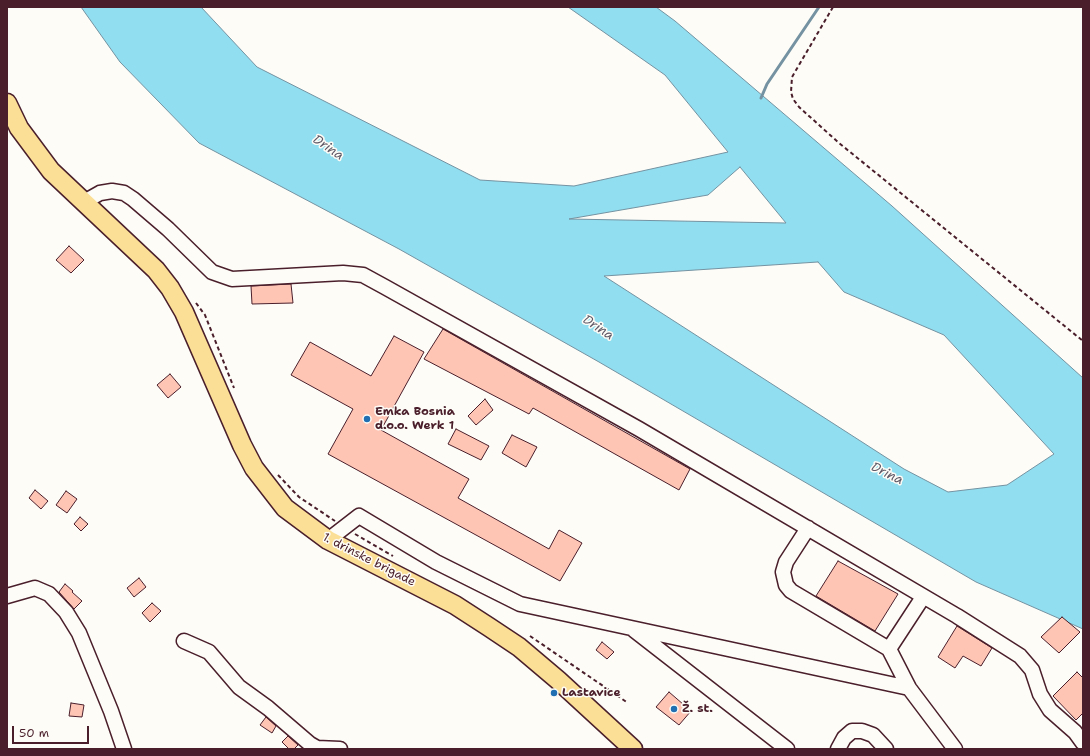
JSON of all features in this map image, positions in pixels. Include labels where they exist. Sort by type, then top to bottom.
[{"type":"main road","name":"1. drinske brigade","points":[[7,103],[19,128],[51,171],[156,270],[170,288],[184,312],[242,445],[254,468],[285,508],[302,523],[328,540],[456,605],[489,627],[558,680],[633,749]]},
{"type":"street","points":[[84,202],[100,193],[112,191],[124,194],[133,199],[168,229],[212,272],[232,279],[321,274],[363,275],[639,428],[1020,656],[1032,670],[1040,694],[1050,710],[1075,732],[1083,742]]},
{"type":"street","points":[[328,540],[358,516],[436,562],[520,604],[909,688]]},
{"type":"street","points":[[808,528],[786,562],[783,572],[786,584],[792,590],[889,649],[909,688],[955,749]]},
{"type":"street","points":[[7,596],[35,588],[49,594],[66,612],[82,640],[111,711],[124,749]]},
{"type":"street","points":[[889,649],[923,597]]},
{"type":"street","points":[[632,628],[787,749]]},
{"type":"street","points":[[184,641],[209,652],[239,687],[268,708],[310,744],[317,748],[340,749]]},
{"type":"street","points":[[838,749],[844,738],[852,731],[862,730],[873,735],[886,749]]},
{"type":"path","points":[[834,7],[792,77],[791,92],[793,99],[799,107],[839,143],[1083,341]]},
{"type":"path","points":[[193,299],[205,315],[236,393]]},
{"type":"path","points":[[274,470],[299,497],[343,528],[393,556]]},
{"type":"path","points":[[527,634],[628,703]]},
{"type":"water","name":"Drina","points":[[81,7],[201,7],[257,67],[480,180],[574,186],[728,152],[665,75],[568,7],[656,7],[675,21],[892,206],[1083,378],[1083,629],[976,582],[599,362],[399,249],[199,143],[120,62]],"holes":[[[740,167],[786,223],[569,219],[708,195]],[[818,262],[844,292],[944,335],[1054,454],[1007,485],[948,492],[904,469],[604,276]]]},
{"type":"building","points":[[69,246],[84,260],[71,273],[56,260]]},
{"type":"building","points":[[291,284],[293,303],[252,304],[251,286]]},
{"type":"building","points":[[443,329],[690,469],[679,490],[533,408],[529,414],[424,359]]},
{"type":"building","name":"Emka Bosnia d.o.o. Werk 1","points":[[394,336],[424,352],[381,430],[469,479],[458,498],[549,549],[559,530],[582,543],[560,581],[328,454],[353,409],[291,375],[310,342],[371,376]]},
{"type":"building","points":[[170,374],[181,387],[168,398],[157,385]]},
{"type":"building","points":[[485,399],[493,410],[476,425],[468,416]]},
{"type":"building","points":[[456,429],[489,446],[481,460],[448,444]]},
{"type":"building","points":[[512,435],[537,447],[526,467],[502,453]]},
{"type":"building","points":[[35,490],[48,501],[41,509],[29,498]]},
{"type":"building","points":[[66,491],[77,499],[67,513],[56,505]]},
{"type":"building","points":[[80,517],[88,524],[81,531],[74,524]]},
{"type":"building","points":[[838,561],[898,594],[875,631],[816,596]]},
{"type":"building","points":[[139,578],[146,587],[134,597],[127,588]]},
{"type":"building","points":[[65,584],[82,601],[74,609],[59,592]]},
{"type":"building","points":[[152,603],[161,611],[150,622],[142,613]]},
{"type":"building","points":[[1062,617],[1080,632],[1059,653],[1041,637]]},
{"type":"building","points":[[957,626],[992,648],[981,666],[963,656],[955,668],[938,657]]},
{"type":"building","points":[[602,642],[614,652],[607,659],[596,650]]},
{"type":"building","points":[[1077,672],[1083,678],[1083,713],[1076,720],[1053,696]]},
{"type":"building","name":"Ž. st.","points":[[669,692],[691,711],[679,725],[656,707]]},
{"type":"building","points":[[71,703],[84,705],[82,717],[69,716]]},
{"type":"building","points":[[266,717],[276,726],[272,733],[260,725]]},
{"type":"building","points":[[288,736],[298,745],[294,749],[289,749],[282,742]]},
{"type":"waterway","points":[[761,98],[767,84],[819,7]]},
{"type":"place","name":"Emka Bosnia d.o.o. Werk 1","points":[[367,419]]},
{"type":"place","name":"Lastavice","points":[[554,693]]},
{"type":"place","name":"Ž. st.","points":[[674,709]]}]
